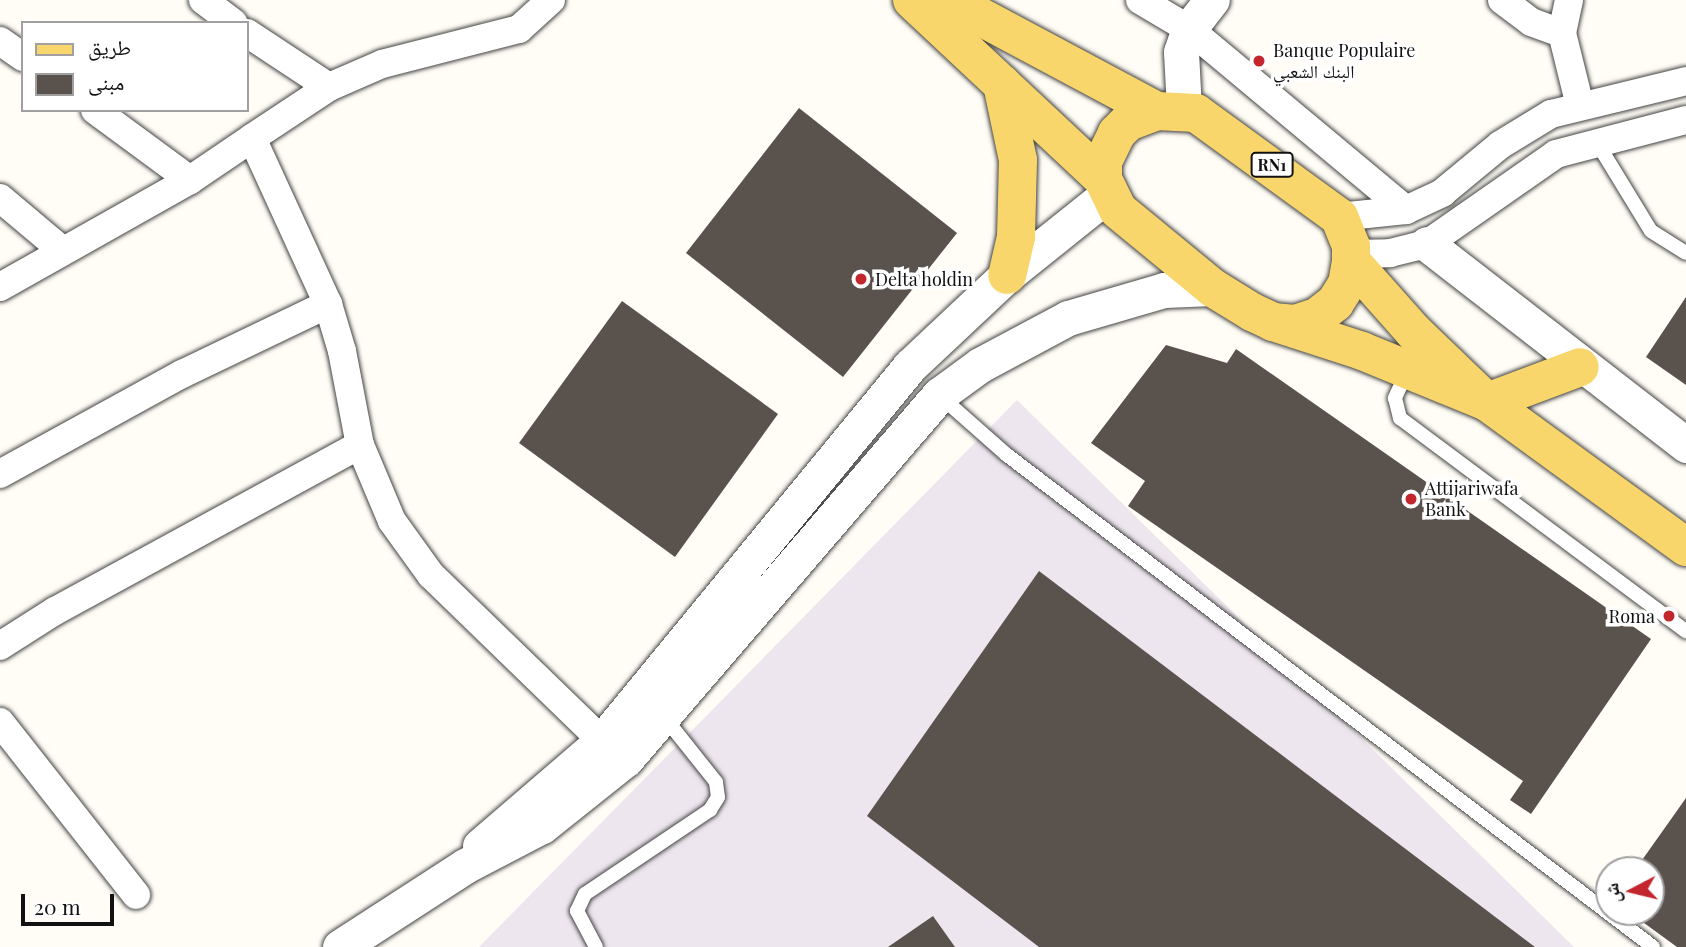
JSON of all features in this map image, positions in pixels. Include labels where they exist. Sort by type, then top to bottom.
[{"type":"main road","points":[[912,0],[1106,186],[1134,228],[1213,288],[1273,322],[1487,402],[1580,367]]},
{"type":"main road","name":"RN1","points":[[949,0],[1171,110],[1206,118],[1339,217]]},
{"type":"main road","points":[[1002,84],[1018,160],[1018,211],[1007,275]]},
{"type":"main road","points":[[1106,186],[1104,162],[1116,133],[1142,115],[1171,110]]},
{"type":"main road","points":[[1339,217],[1351,257],[1413,332],[1487,402],[1686,547]]},
{"type":"main road","points":[[1273,322],[1295,324],[1326,310],[1347,284],[1351,257]]},
{"type":"street","points":[[203,0],[230,21]]},
{"type":"street","points":[[0,287],[190,180],[329,87],[382,64],[519,29],[551,0]]},
{"type":"street","points":[[1140,0],[1189,29],[1406,210]]},
{"type":"street","points":[[1171,110],[1189,29],[1212,0]]},
{"type":"street","points":[[1502,0],[1531,22],[1562,33]]},
{"type":"street","points":[[1570,0],[1562,33],[1580,106]]},
{"type":"street","points":[[248,34],[329,87]]},
{"type":"street","points":[[0,41],[21,56]]},
{"type":"street","points":[[1339,217],[1406,210],[1442,193],[1532,123],[1580,106],[1686,80]]},
{"type":"street","points":[[98,112],[190,180]]},
{"type":"street","points":[[1351,257],[1390,253],[1427,244],[1532,167],[1595,140],[1686,120]]},
{"type":"street","points":[[252,138],[328,304],[342,351],[360,446],[392,521],[431,575],[602,741]]},
{"type":"street","points":[[465,866],[487,837],[602,741],[910,366],[1106,186]]},
{"type":"street","points":[[0,198],[63,251]]},
{"type":"street","points":[[1427,244],[1580,367],[1686,445]]},
{"type":"street","points":[[340,947],[465,866],[507,847],[580,800],[665,718],[939,395],[990,359],[1068,318],[1164,290],[1213,288]]},
{"type":"street","points":[[0,474],[182,374],[328,304]]},
{"type":"street","points":[[0,646],[55,611],[360,446]]},
{"type":"street","points":[[0,722],[136,895]]},
{"type":"lane","points":[[1595,140],[1651,231],[1686,253]]},
{"type":"lane","points":[[1408,371],[1395,398],[1400,418],[1686,631]]},
{"type":"lane","points":[[939,395],[1007,455],[1653,947]]},
{"type":"lane","points":[[596,947],[578,911],[585,894],[710,810],[718,797],[716,782],[665,718]]},
{"type":"shaded area","points":[[1017,400],[1574,947],[479,947]]},
{"type":"building","points":[[799,108],[957,233],[843,377],[686,253]]},
{"type":"building","points":[[1686,297],[1686,385],[1646,357]]},
{"type":"building","points":[[622,301],[778,414],[675,557],[519,443]]},
{"type":"building","points":[[1166,345],[1227,363],[1236,349],[1651,639],[1531,814],[1510,800],[1523,781],[1128,506],[1145,481],[1091,443]]},
{"type":"building","points":[[1039,571],[1535,947],[1039,947],[867,816]]},
{"type":"building","points":[[1686,798],[1686,947],[1677,947],[1648,926],[1665,926],[1665,856],[1645,856]]},
{"type":"building","points":[[933,916],[955,947],[888,947]]},
{"type":"place","name":"Banque Populaire البنك الشعبي","points":[[1259,61]]},
{"type":"place","name":"Delta holdin","points":[[861,279]]},
{"type":"place","name":"Attijariwafa Bank","points":[[1411,499]]},
{"type":"place","name":"Roma","points":[[1669,616]]}]
